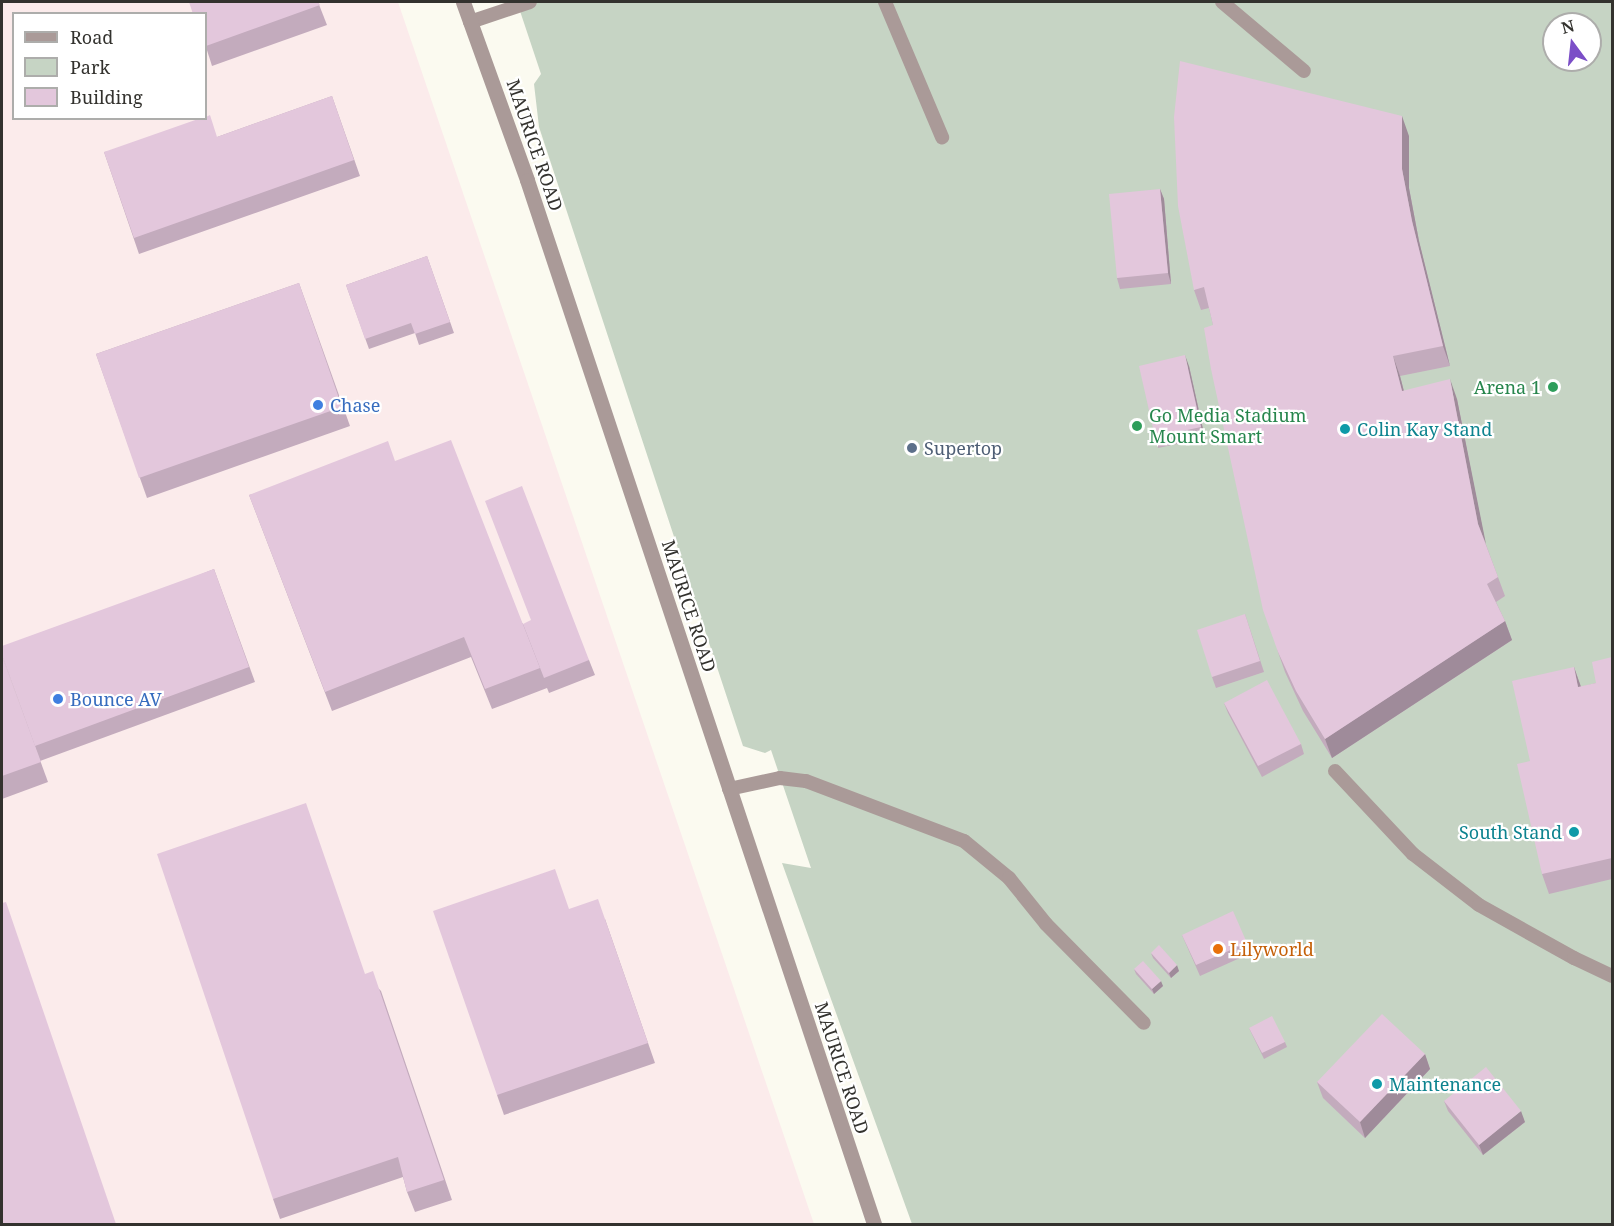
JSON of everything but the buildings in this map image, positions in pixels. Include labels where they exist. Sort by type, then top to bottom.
[{"type":"street","name":"MAURICE ROAD","points":[[463,2],[531,191],[874,1224]]},
{"type":"lane","points":[[470,22],[530,2]]},
{"type":"lane","points":[[885,2],[942,137]]},
{"type":"lane","points":[[1222,2],[1304,71]]},
{"type":"lane","points":[[1335,771],[1413,854],[1479,905],[1612,976]]},
{"type":"lane","points":[[729,789],[780,778],[806,781],[964,841],[1009,878],[1046,924],[1144,1023]]},
{"type":"shaded area","points":[[2,2],[398,2],[814,1224],[2,1224]]},
{"type":"green space","name":"Go Media Stadium Mount Smart","points":[[517,2],[1612,2],[1612,1224],[912,1224],[782,863],[811,868],[771,750],[765,753],[743,746],[539,127],[534,84],[541,74]]},
{"type":"place","name":"Arena 1","points":[[1553,387]]},
{"type":"place","name":"Chase","points":[[318,405]]},
{"type":"place","name":"Go Media Stadium Mount Smart","points":[[1137,426]]},
{"type":"place","name":"Colin Kay Stand","points":[[1345,429]]},
{"type":"place","name":"Supertop","points":[[912,448]]},
{"type":"place","name":"Bounce AV","points":[[58,699]]},
{"type":"place","name":"South Stand","points":[[1574,832]]},
{"type":"place","name":"Lilyworld","points":[[1218,949]]},
{"type":"place","name":"Maintenance","points":[[1377,1084]]}]
